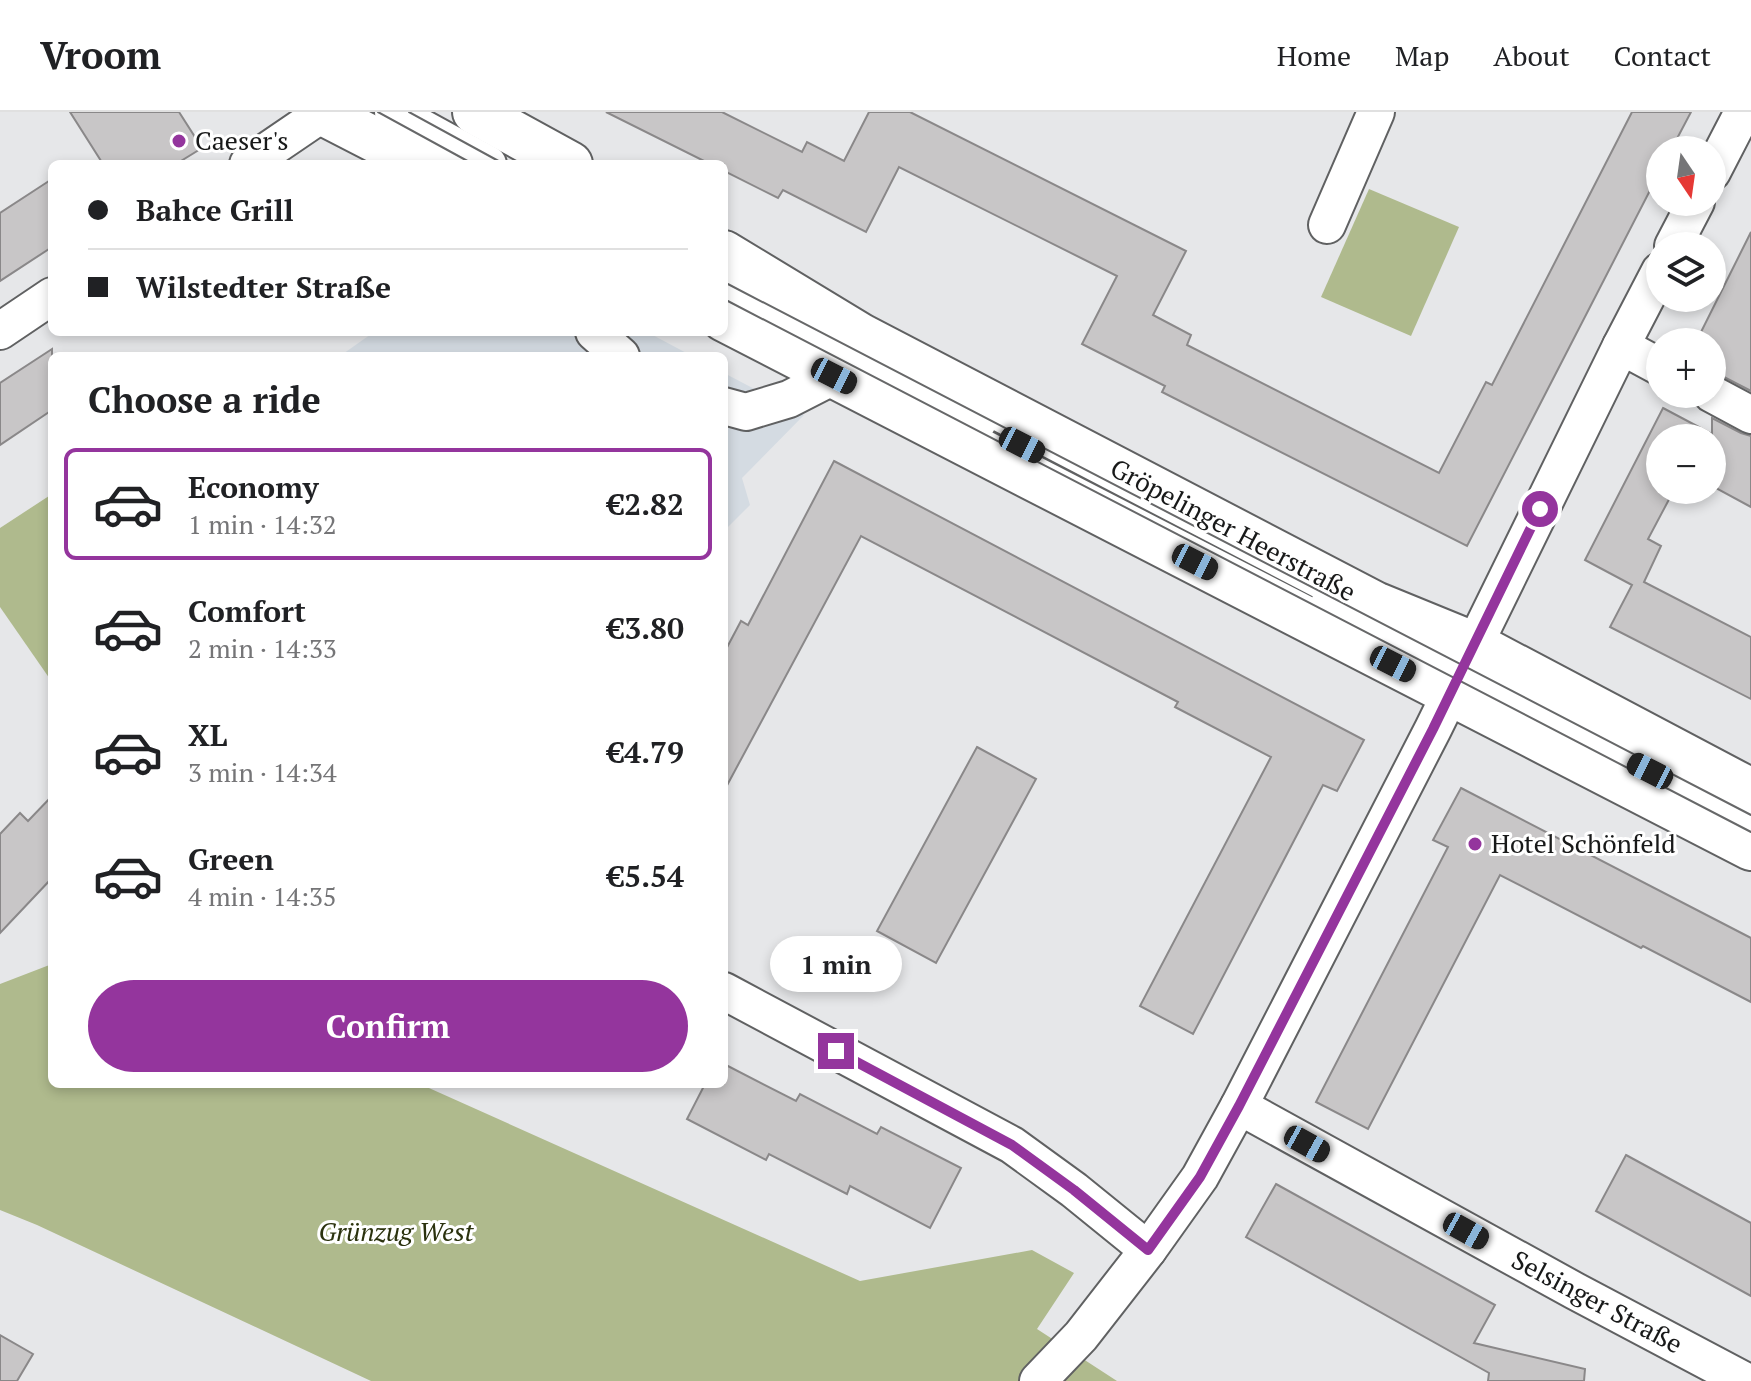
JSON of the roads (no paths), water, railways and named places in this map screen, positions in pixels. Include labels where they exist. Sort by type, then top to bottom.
[{"type":"main road","points":[[475,112],[563,160]]},
{"type":"main road","points":[[322,113],[414,160]]},
{"type":"main road","name":"Gröpelinger Heerstraße","points":[[728,255],[861,336],[1375,604],[1461,670],[1751,848]]},
{"type":"main road","name":"Gröpelinger Heerstraße","points":[[728,321],[834,376],[1461,670],[1751,791]]},
{"type":"street","points":[[393,112],[481,160]]},
{"type":"street","points":[[1327,225],[1376,112]]},
{"type":"street","points":[[1726,145],[1743,112]]},
{"type":"street","points":[[254,160],[322,113]]},
{"type":"street","points":[[728,292],[1751,823]]},
{"type":"street","points":[[1038,1381],[1081,1336],[1200,1177],[1461,670],[1646,298]]},
{"type":"street","points":[[0,331],[48,299]]},
{"type":"street","points":[[598,336],[616,352]]},
{"type":"street","points":[[1621,346],[1646,359]]},
{"type":"street","points":[[728,407],[746,412],[789,399],[834,376]]},
{"type":"street","points":[[1726,402],[1751,415]]},
{"type":"street","points":[[728,993],[1012,1145],[1148,1250]]},
{"type":"street","name":"Selsinger Straße","points":[[1239,1106],[1745,1381]]},
{"type":"tram line","points":[[378,112],[466,160]]},
{"type":"tram line","points":[[409,112],[497,160]]},
{"type":"tram line","points":[[728,284],[1751,815]]},
{"type":"tram line","points":[[728,301],[1751,832]]},
{"type":"place","name":"Caeser's","points":[[179,141]]},
{"type":"place","name":"Hotel Schönfeld","points":[[1475,844]]},
{"type":"park label","name":"Grünzug West","points":[[396,1232]]}]
